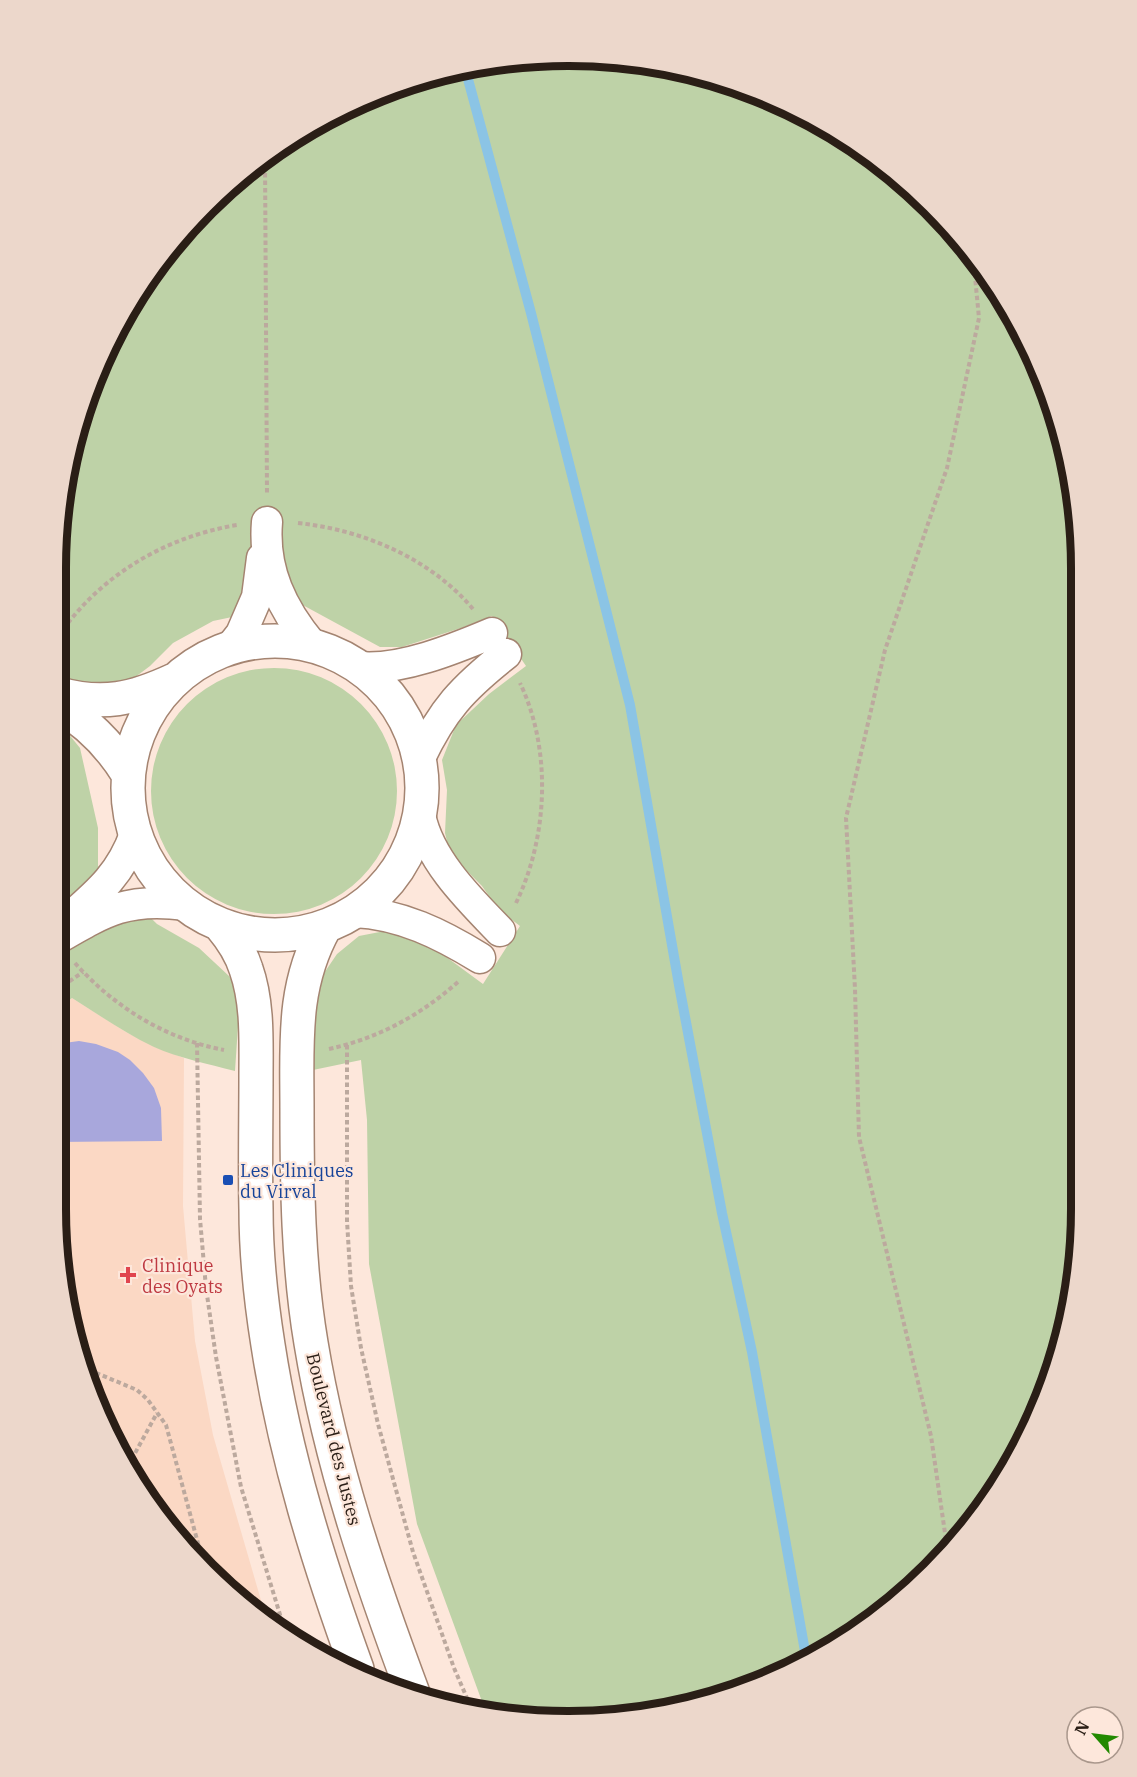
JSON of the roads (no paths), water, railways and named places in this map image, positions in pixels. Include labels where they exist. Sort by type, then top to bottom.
[{"type":"street","points":[[230,648],[241,634],[257,597],[267,522],[269,559],[276,588],[292,621],[312,645]]},
{"type":"street","points":[[272,641],[312,645],[335,653],[359,667],[380,684],[400,710],[410,729],[419,760],[422,782],[420,815],[410,846],[400,866],[380,891],[354,912],[326,927],[305,933],[273,936],[252,934],[221,926],[185,905],[157,878],[142,852],[135,834],[129,804],[128,774],[134,744],[141,726],[156,701],[176,679],[201,660],[230,648],[272,641]]},
{"type":"street","points":[[359,667],[393,667],[463,645],[499,643],[446,711],[429,738],[419,760]]},
{"type":"street","points":[[66,696],[79,699],[108,700],[140,694],[176,679]]},
{"type":"street","points":[[66,711],[83,722],[110,747],[128,774]]},
{"type":"street","points":[[420,815],[423,829],[445,869],[500,932]]},
{"type":"street","points":[[66,920],[105,886],[124,860],[135,834]]},
{"type":"street","points":[[66,944],[97,917],[127,905],[158,901],[185,905]]},
{"type":"street","points":[[354,912],[377,913],[418,926],[480,958]]},
{"type":"street","points":[[221,926],[232,939],[247,970],[254,1005],[256,1212],[267,1342],[301,1496],[355,1663]]},
{"type":"street","name":"Boulevard des Justes","points":[[326,927],[315,945],[302,984],[298,1014],[298,1188],[310,1341],[333,1449],[364,1554],[410,1685]]},
{"type":"waterway","points":[[467,77],[531,313],[630,705],[679,985],[722,1213],[752,1352],[805,1652]]},
{"type":"place","name":"Les Cliniques du Virval","points":[[228,1180]]},
{"type":"place","name":"Clinique des Oyats","points":[[128,1275]]}]
